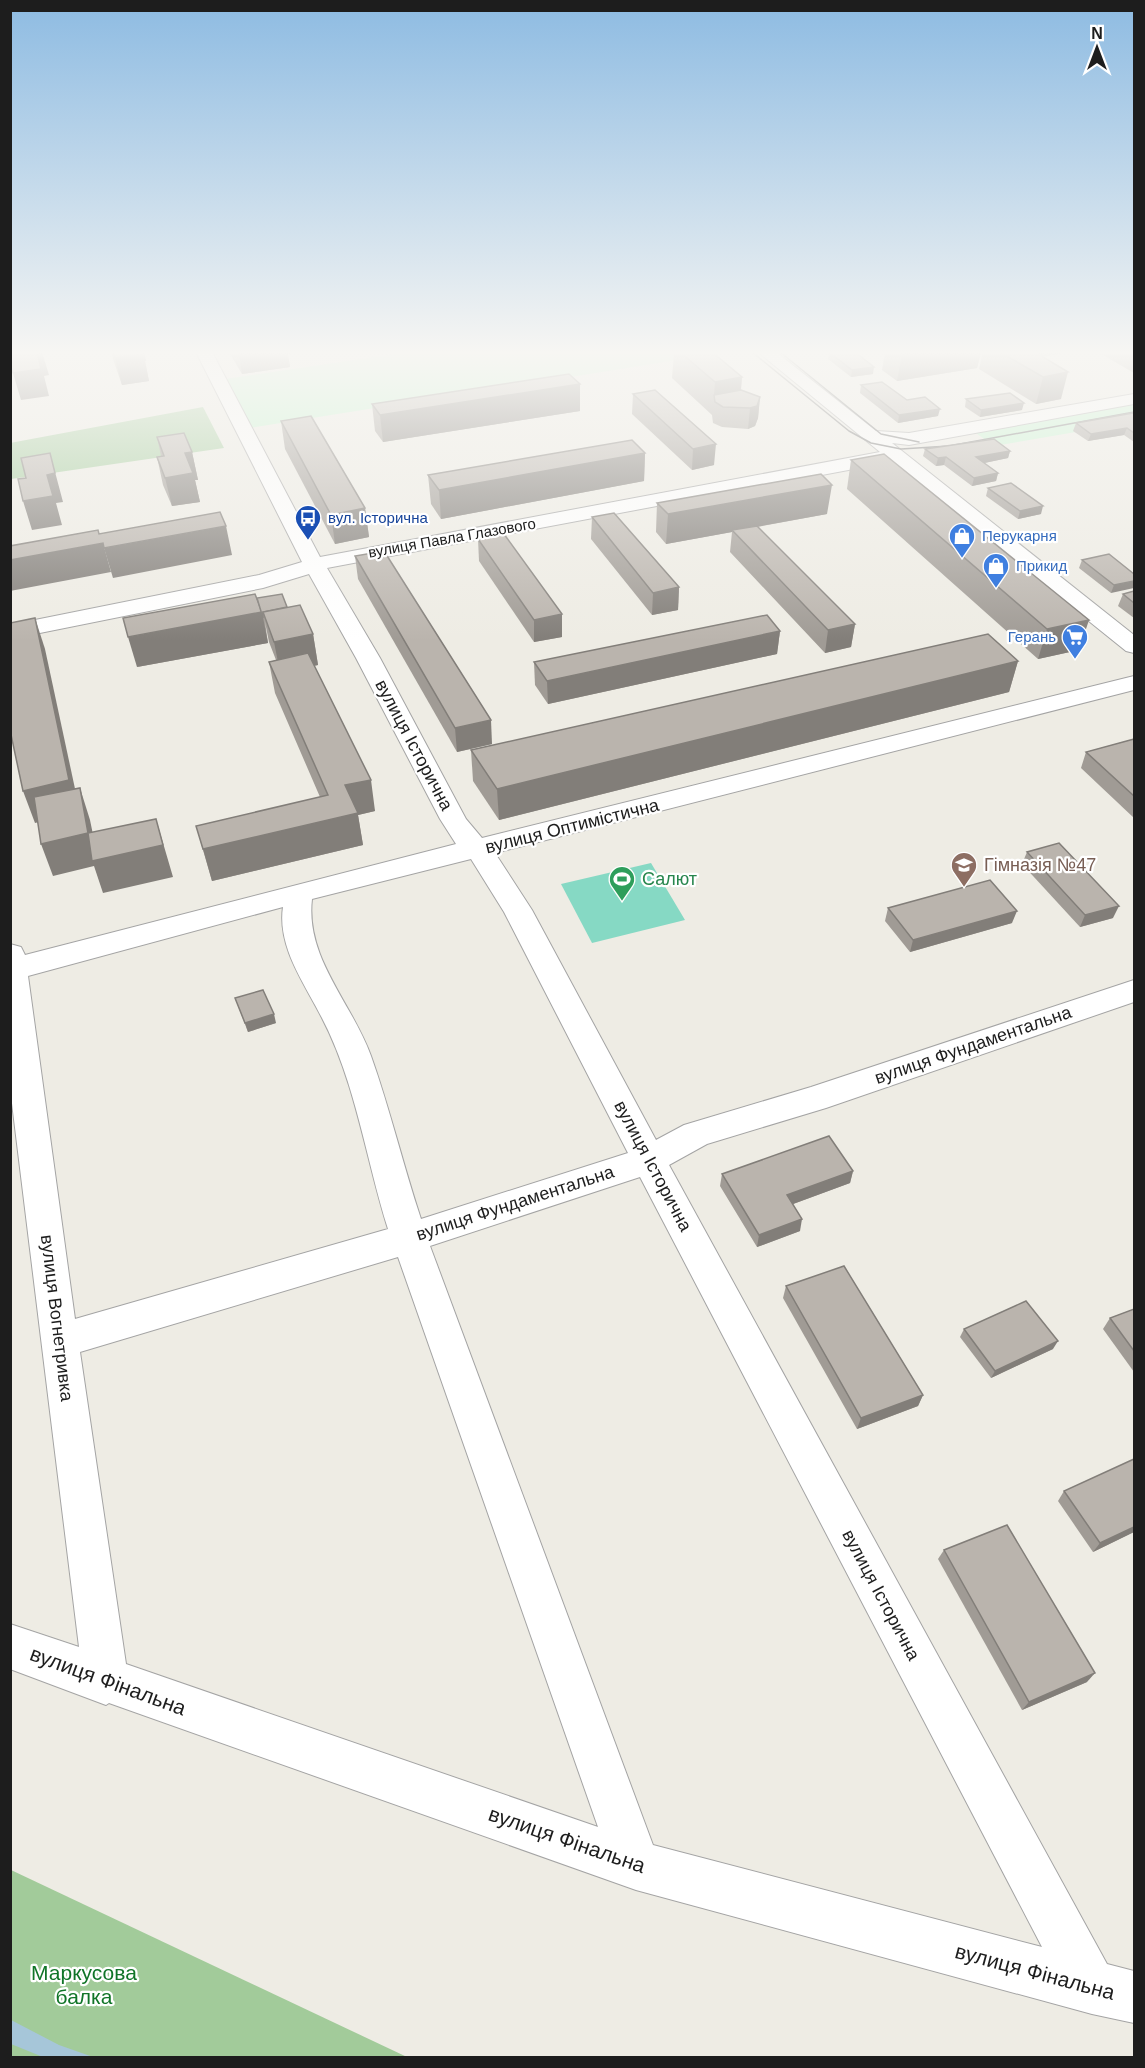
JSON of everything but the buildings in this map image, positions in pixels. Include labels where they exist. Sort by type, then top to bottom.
[{"type":"street","name":"вулиця Історична","points":[[256,449],[298,536],[458,828],[479,850],[518,910],[649,1160],[1113,1993]]},
{"type":"street","points":[[888,449],[1134,646]]},
{"type":"street","name":"вулиця Павла Глазового","points":[[10,632],[263,580],[315,564],[896,455]]},
{"type":"street","name":"вулиця Оптимістична","points":[[11,964],[479,850],[1134,683]]},
{"type":"street","points":[[299,893],[295,918],[302,942],[315,976],[354,1052],[409,1238],[636,1865]]},
{"type":"street","name":"вулиця Вогнетривка","points":[[11,964],[59,1341],[106,1682]]},
{"type":"street","name":"вулиця Фундаментальна","points":[[59,1341],[409,1238],[649,1160],[696,1134],[814,1099],[1134,991]]},
{"type":"street","name":"вулиця Фінальна","points":[[10,1646],[106,1682],[636,1865],[1113,1993]]},
{"type":"green space","points":[[10,449],[221,449],[11,479]]},
{"type":"green space","name":"Салют","points":[[651,863],[685,920],[592,943],[561,884]]},
{"type":"green space","name":"Маркусова балка","points":[[11,1870],[407,2057],[11,2057]]},
{"type":"water","points":[[11,2020],[59,2045],[93,2057],[43,2057],[11,2044]]},
{"type":"tram line","points":[[899,449],[909,449]]},
{"type":"place","name":"вул. Історична","points":[[308,541]]},
{"type":"place","name":"Перукарня","points":[[962,559]]},
{"type":"place","name":"Прикид","points":[[996,589]]},
{"type":"place","name":"Герань","points":[[1075,660]]},
{"type":"place","name":"Гімназія №47","points":[[964,888]]},
{"type":"place","name":"Салют","points":[[622,902]]}]
